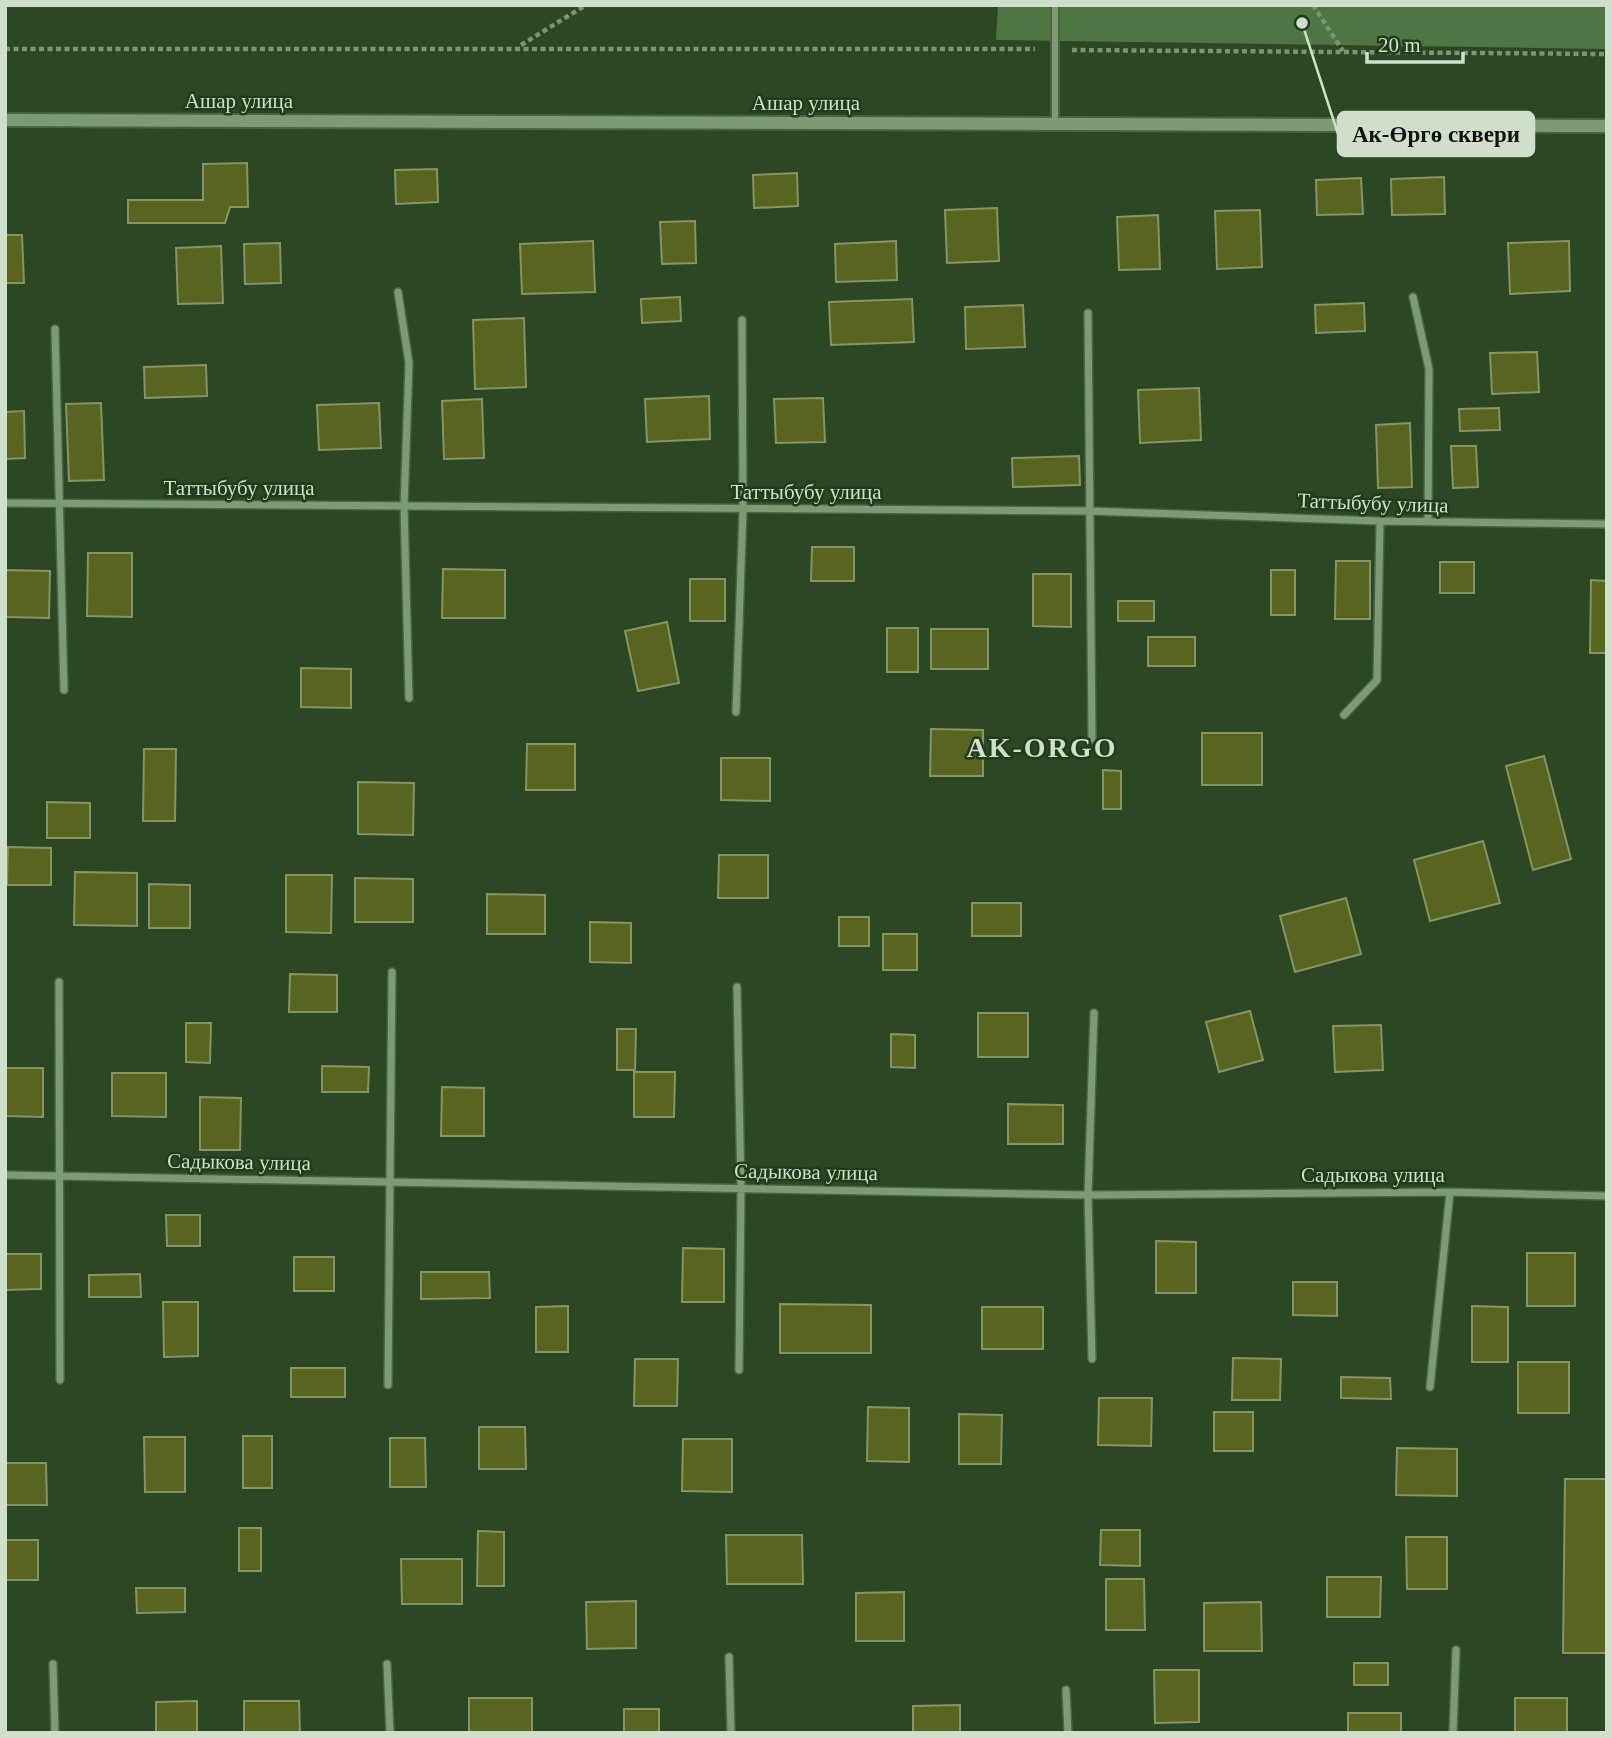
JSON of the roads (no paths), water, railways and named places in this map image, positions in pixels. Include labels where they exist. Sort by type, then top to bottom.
[{"type":"street","points":[[1055,5],[1055,124]]},
{"type":"street","name":"Ашар улица","points":[[5,120],[1607,125]]},
{"type":"street","points":[[398,292],[409,363],[404,507],[409,698]]},
{"type":"street","points":[[1413,297],[1429,369],[1428,522]]},
{"type":"street","points":[[1088,313],[1092,739]]},
{"type":"street","points":[[736,712],[743,509],[741,320]]},
{"type":"street","points":[[55,329],[64,690]]},
{"type":"street","name":"Таттыбубу улица","points":[[5,503],[1089,511],[1380,521],[1607,524]]},
{"type":"street","points":[[1344,715],[1377,680],[1380,521]]},
{"type":"street","points":[[388,1385],[392,972]]},
{"type":"street","points":[[59,982],[60,1380]]},
{"type":"street","points":[[737,987],[741,1189],[739,1370]]},
{"type":"street","points":[[1092,1359],[1088,1195],[1094,1013]]},
{"type":"street","name":"Садыкова улица","points":[[5,1175],[1088,1195],[1450,1192],[1607,1196]]},
{"type":"street","points":[[1430,1387],[1450,1192]]},
{"type":"street","points":[[1453,1733],[1456,1650]]},
{"type":"street","points":[[729,1657],[730,1733]]},
{"type":"street","points":[[53,1664],[55,1733]]},
{"type":"street","points":[[387,1664],[390,1733]]},
{"type":"street","points":[[1066,1690],[1069,1733]]},
{"type":"place","name":"Ак-Өргө сквери","points":[[1302,23]]},
{"type":"district","name":"AK-ORGO","points":[[1042,747]]}]
